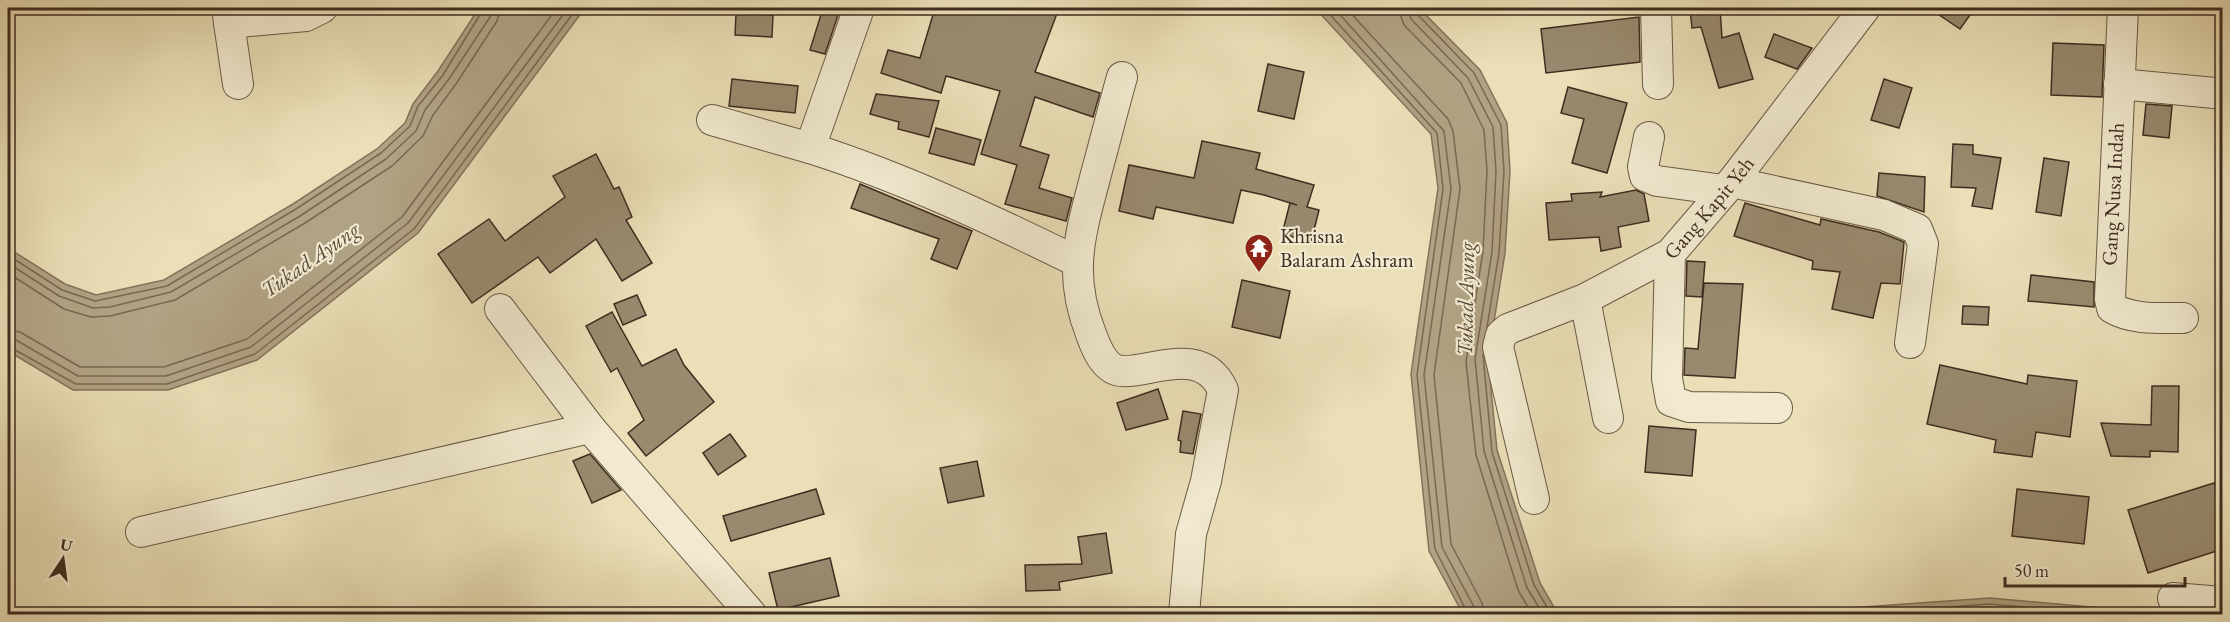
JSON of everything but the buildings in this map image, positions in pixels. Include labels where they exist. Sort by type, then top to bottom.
[{"type":"street","points":[[238,84],[228,15],[306,16],[322,8]]},
{"type":"street","points":[[810,148],[859,8]]},
{"type":"street","points":[[1656,8],[1658,84]]},
{"type":"street","name":"Gang Kapit Yeh","points":[[1534,499],[1499,340],[1508,329],[1586,299],[1671,254],[1728,186],[1865,8]]},
{"type":"street","name":"Gang Nusa Indah","points":[[2123,8],[2109,284],[2112,308],[2136,317],[2183,318]]},
{"type":"street","points":[[1122,77],[1087,206],[1078,262],[1082,312],[1098,352],[1111,368],[1130,372],[1163,364],[1197,367],[1219,380],[1223,390],[1206,481],[1191,534],[1184,615]]},
{"type":"street","points":[[2119,84],[2216,93]]},
{"type":"street","points":[[712,120],[870,168],[949,200],[1078,262]]},
{"type":"street","points":[[1649,137],[1643,167],[1645,176],[1657,181],[1728,186],[1884,215],[1917,229],[1923,244],[1910,343]]},
{"type":"street","points":[[1671,254],[1668,378],[1671,400],[1678,405],[1698,407],[1777,408]]},
{"type":"street","points":[[1586,299],[1608,418]]},
{"type":"street","points":[[500,309],[590,428],[751,615]]},
{"type":"street","points":[[141,532],[590,428]]},
{"type":"street","points":[[2172,598],[2223,602]]},
{"type":"water","name":"Tukad Ayung","points":[[479,8],[585,8],[418,233],[257,360],[168,390],[73,390],[8,351],[8,248],[65,284],[96,295],[164,280],[293,204],[377,149],[405,123],[413,104],[438,71]]},
{"type":"water","name":"Tukad Ayung","points":[[1315,8],[1419,8],[1480,70],[1507,123],[1510,171],[1505,253],[1488,359],[1497,450],[1540,583],[1558,614],[1463,614],[1429,551],[1411,374],[1438,188],[1431,134]]},
{"type":"water","points":[[1990,598],[2171,614],[1762,614]]},
{"type":"place","name":"Khrisna Balaram Ashram","points":[[1259,274]]}]
